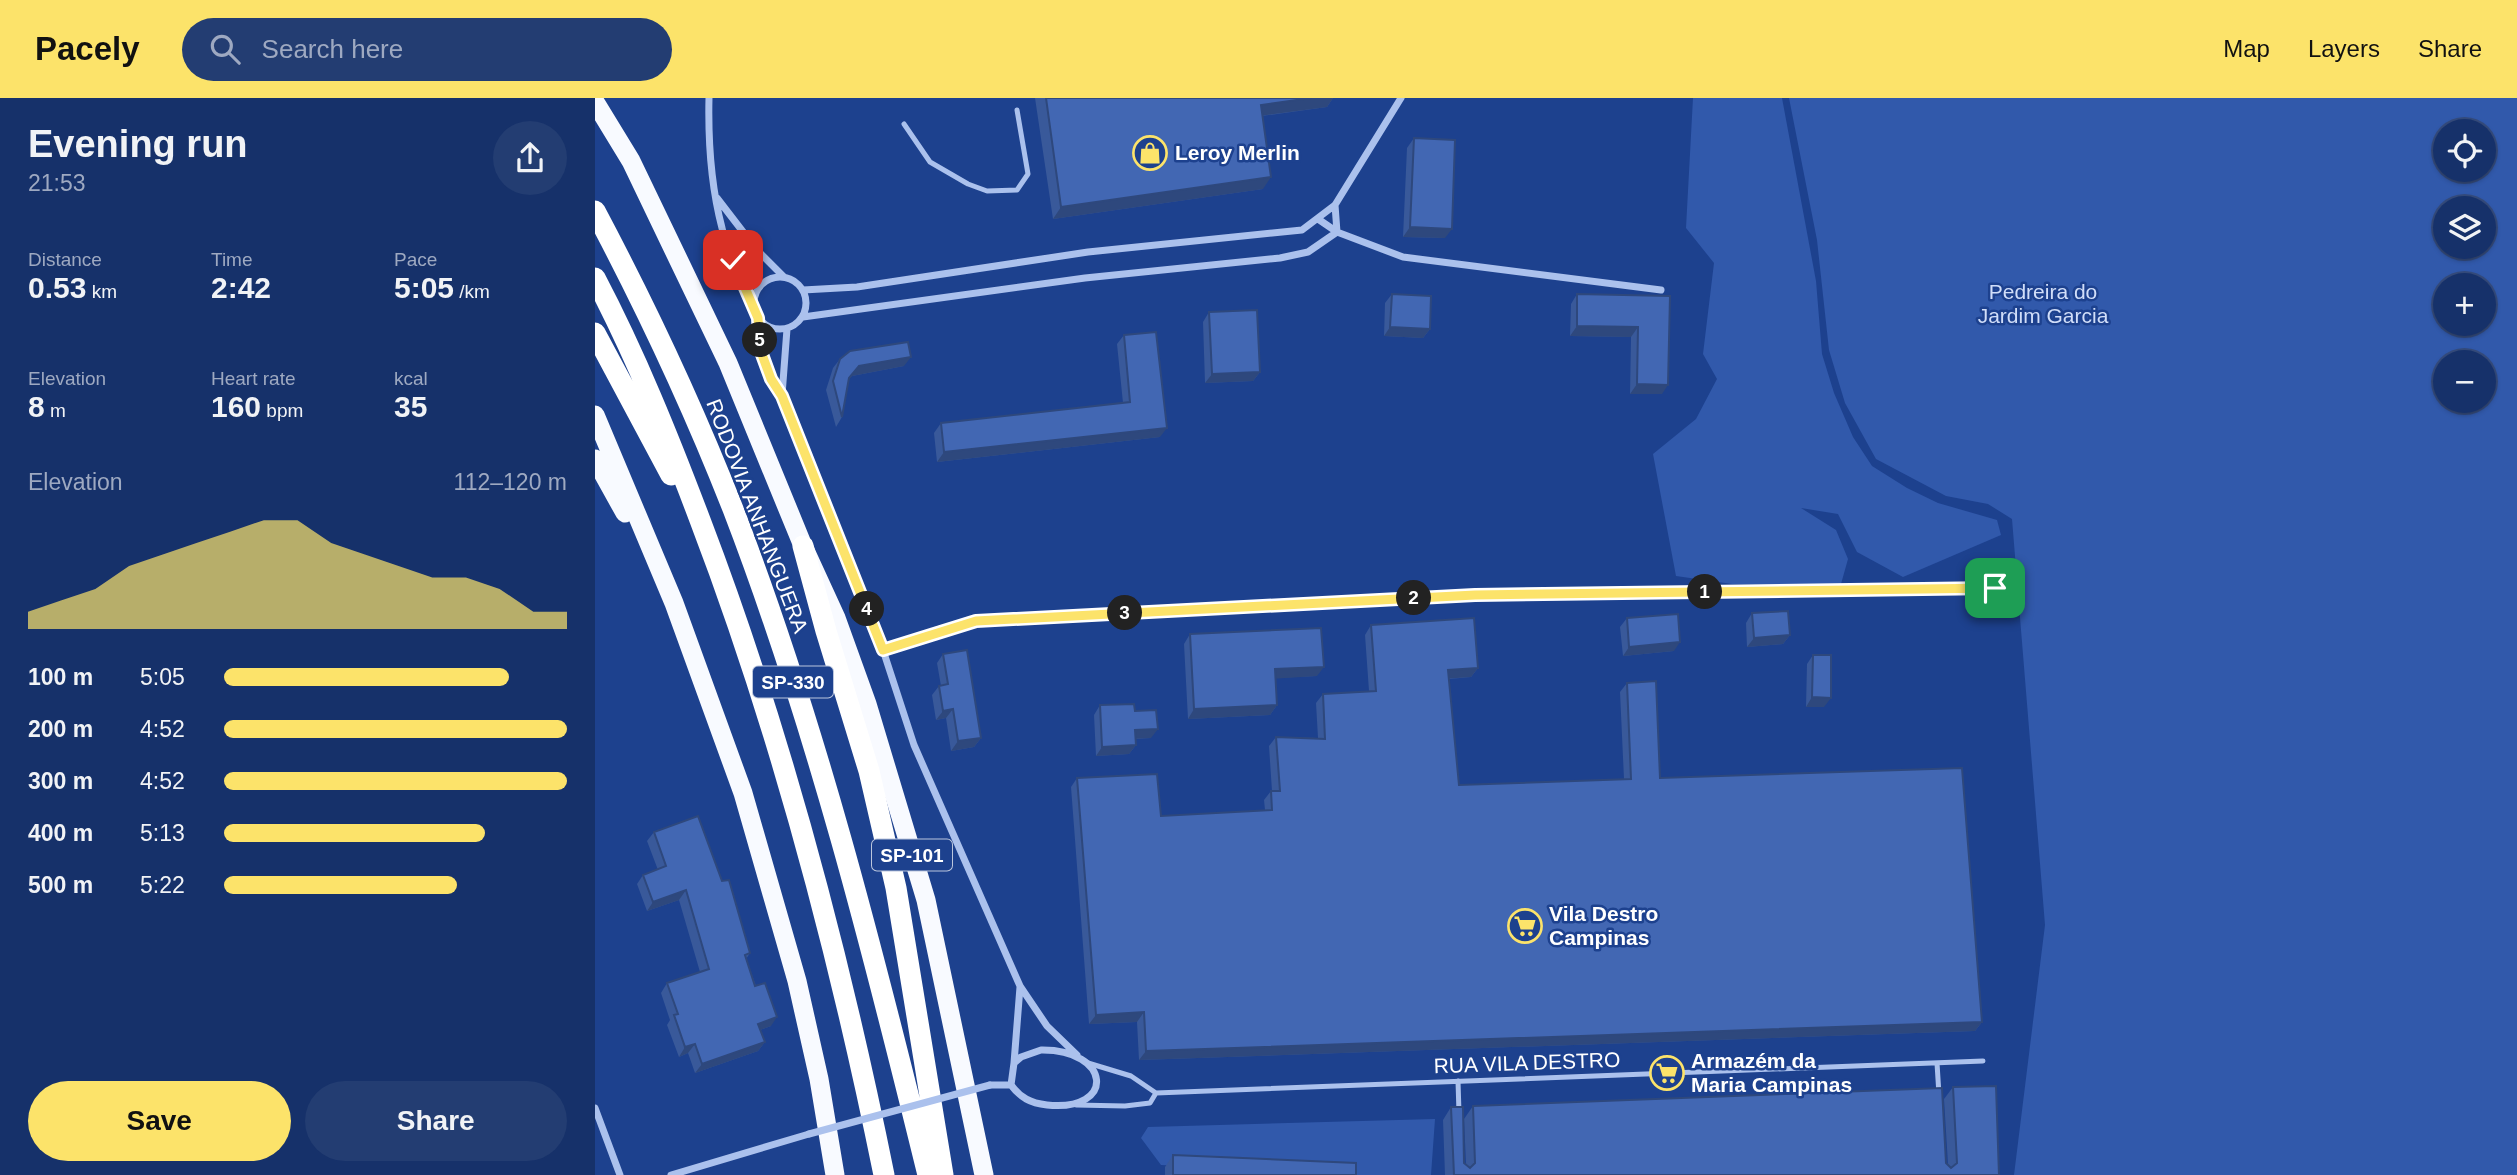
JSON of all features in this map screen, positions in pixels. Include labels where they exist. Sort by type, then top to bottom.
[{"type":"highway","points":[[595,102],[631,161],[728,363],[803,546],[869,771],[896,888],[943,1175]]},
{"type":"highway","name":"RODOVIA ANHANGUERA","points":[[595,211],[636,288],[691,408],[733,509],[788,666],[882,985],[928,1175]]},
{"type":"highway","name":"SP-330","points":[[595,278],[661,419],[730,597],[798,813],[864,1076],[884,1175]]},
{"type":"highway","points":[[595,334],[669,472],[730,597]]},
{"type":"highway","points":[[595,415],[674,603],[743,793],[797,981],[819,1079],[835,1175]]},
{"type":"highway","points":[[595,459],[674,603]]},
{"type":"highway","name":"SP-101","points":[[803,546],[836,618],[867,704],[926,900],[984,1175]]},
{"type":"street","points":[[604,98],[631,161]]},
{"type":"street","points":[[709,98],[710,165],[722,229],[758,318],[760,349],[771,379],[782,396],[883,650],[915,745],[1020,986],[1047,1026],[1088,1063],[1095,1073],[1096,1087],[1088,1098],[1076,1105],[1028,1102],[1019,1096],[1011,1084],[1020,986]]},
{"type":"street","points":[[803,290],[857,287],[1089,252],[1302,230],[1335,205],[1401,98]]},
{"type":"street","points":[[717,198],[757,250],[784,277]]},
{"type":"street","points":[[1335,205],[1337,232]]},
{"type":"street","points":[[1318,219],[1337,232],[1403,257],[1661,290]]},
{"type":"street","points":[[758,318],[771,328],[787,329],[803,317],[1085,278],[1280,258],[1308,252],[1337,232]]},
{"type":"street","points":[[753,304],[754,295],[766,281],[784,277],[792,279],[803,290],[806,308],[803,317]]},
{"type":"street","points":[[782,396],[787,329]]},
{"type":"street","points":[[883,650],[976,621],[1475,595],[1995,588]]},
{"type":"street","points":[[1014,1063],[1021,1057],[1041,1050],[1077,1055]]},
{"type":"street","points":[[671,1175],[990,1085],[1011,1084]]},
{"type":"street","points":[[595,1108],[620,1175]]},
{"type":"lane","points":[[904,124],[930,162],[968,184],[987,191],[1017,190],[1028,174],[1017,110]]},
{"type":"lane","name":"RUA VILA DESTRO","points":[[1076,1105],[1125,1106],[1150,1103],[1156,1093],[1983,1061]]},
{"type":"lane","points":[[1088,1063],[1131,1076],[1156,1093]]},
{"type":"lane","points":[[1937,1063],[1939,1100]]},
{"type":"lane","points":[[1458,1082],[1459,1122]]},
{"type":"green space","points":[[1693,98],[1782,98],[1816,281],[1822,354],[1834,393],[1853,437],[1872,466],[1938,503],[1997,520],[2001,535],[1903,577],[1857,552],[1838,514],[1801,508],[1836,530],[1848,559],[1841,584],[1732,584],[1676,576],[1653,454],[1696,419],[1717,379],[1703,354],[1714,263],[1686,228]]},
{"type":"green space","name":"Pedreira do Jardim Garcia","points":[[1789,98],[2517,98],[2517,1175],[2014,1175],[2045,925],[2012,519],[1988,504],[1946,496],[1876,459],[1845,403],[1829,350],[1817,240]]},
{"type":"green space","points":[[1435,1119],[1431,1175],[1351,1175],[1161,1165],[1141,1138],[1148,1127]]},
{"type":"building","name":"Leroy Merlin","points":[[1046,98],[1311,98],[1261,105],[1271,177],[1061,207]]},
{"type":"building","points":[[1414,138],[1455,140],[1452,229],[1410,227]]},
{"type":"building","points":[[1392,294],[1431,296],[1430,329],[1390,327]]},
{"type":"building","points":[[1577,294],[1670,296],[1668,385],[1637,384],[1638,327],[1577,326]]},
{"type":"building","points":[[1257,310],[1260,372],[1212,374],[1209,312]]},
{"type":"building","points":[[1156,332],[1167,428],[944,452],[941,423],[1130,402],[1124,335]]},
{"type":"building","points":[[908,342],[911,357],[859,366],[849,378],[842,417],[833,381],[840,359],[850,351]]},
{"type":"building","points":[[1788,611],[1790,635],[1754,638],[1752,613]]},
{"type":"building","points":[[1678,614],[1680,642],[1629,647],[1627,618]]},
{"type":"building","name":"Vila Destro Campinas","points":[[1474,618],[1478,668],[1448,670],[1459,785],[1631,779],[1627,683],[1656,681],[1660,778],[1962,768],[1982,1022],[1146,1051],[1144,1012],[1096,1015],[1077,778],[1157,774],[1161,816],[1272,810],[1271,791],[1280,791],[1276,737],[1325,739],[1323,694],[1376,691],[1371,625]]},
{"type":"building","points":[[1321,628],[1324,667],[1275,669],[1277,705],[1194,709],[1190,634]]},
{"type":"building","points":[[967,650],[981,738],[958,741],[953,709],[943,711],[939,686],[948,684],[943,654]]},
{"type":"building","points":[[1813,655],[1831,655],[1831,698],[1812,697]]},
{"type":"building","points":[[1134,704],[1135,711],[1156,710],[1158,729],[1135,730],[1136,745],[1102,747],[1100,705]]},
{"type":"building","points":[[698,816],[722,881],[729,880],[750,953],[745,955],[755,986],[765,983],[777,1017],[758,1024],[765,1042],[702,1064],[695,1044],[685,1047],[674,1015],[678,1014],[667,983],[709,969],[686,890],[653,902],[643,875],[666,866],[654,832]]},
{"type":"building","points":[[1996,1086],[1999,1175],[1454,1175],[1451,1107],[1463,1107],[1464,1163],[1470,1168],[1475,1163],[1473,1106],[1942,1088],[1946,1163],[1951,1168],[1957,1163],[1953,1087]]},
{"type":"building","points":[[1173,1155],[1356,1163],[1356,1175],[1173,1175]]},
{"type":"place","name":"Leroy Merlin","points":[[1150,153]]},
{"type":"place","name":"Vila Destro Campinas","points":[[1525,926]]},
{"type":"place","name":"Armazém da Maria Campinas","points":[[1667,1073]]},
{"type":"route","points":[[733,260],[758,318],[760,349],[771,379],[782,396],[883,650],[976,621],[1475,595],[1995,588]]}]
